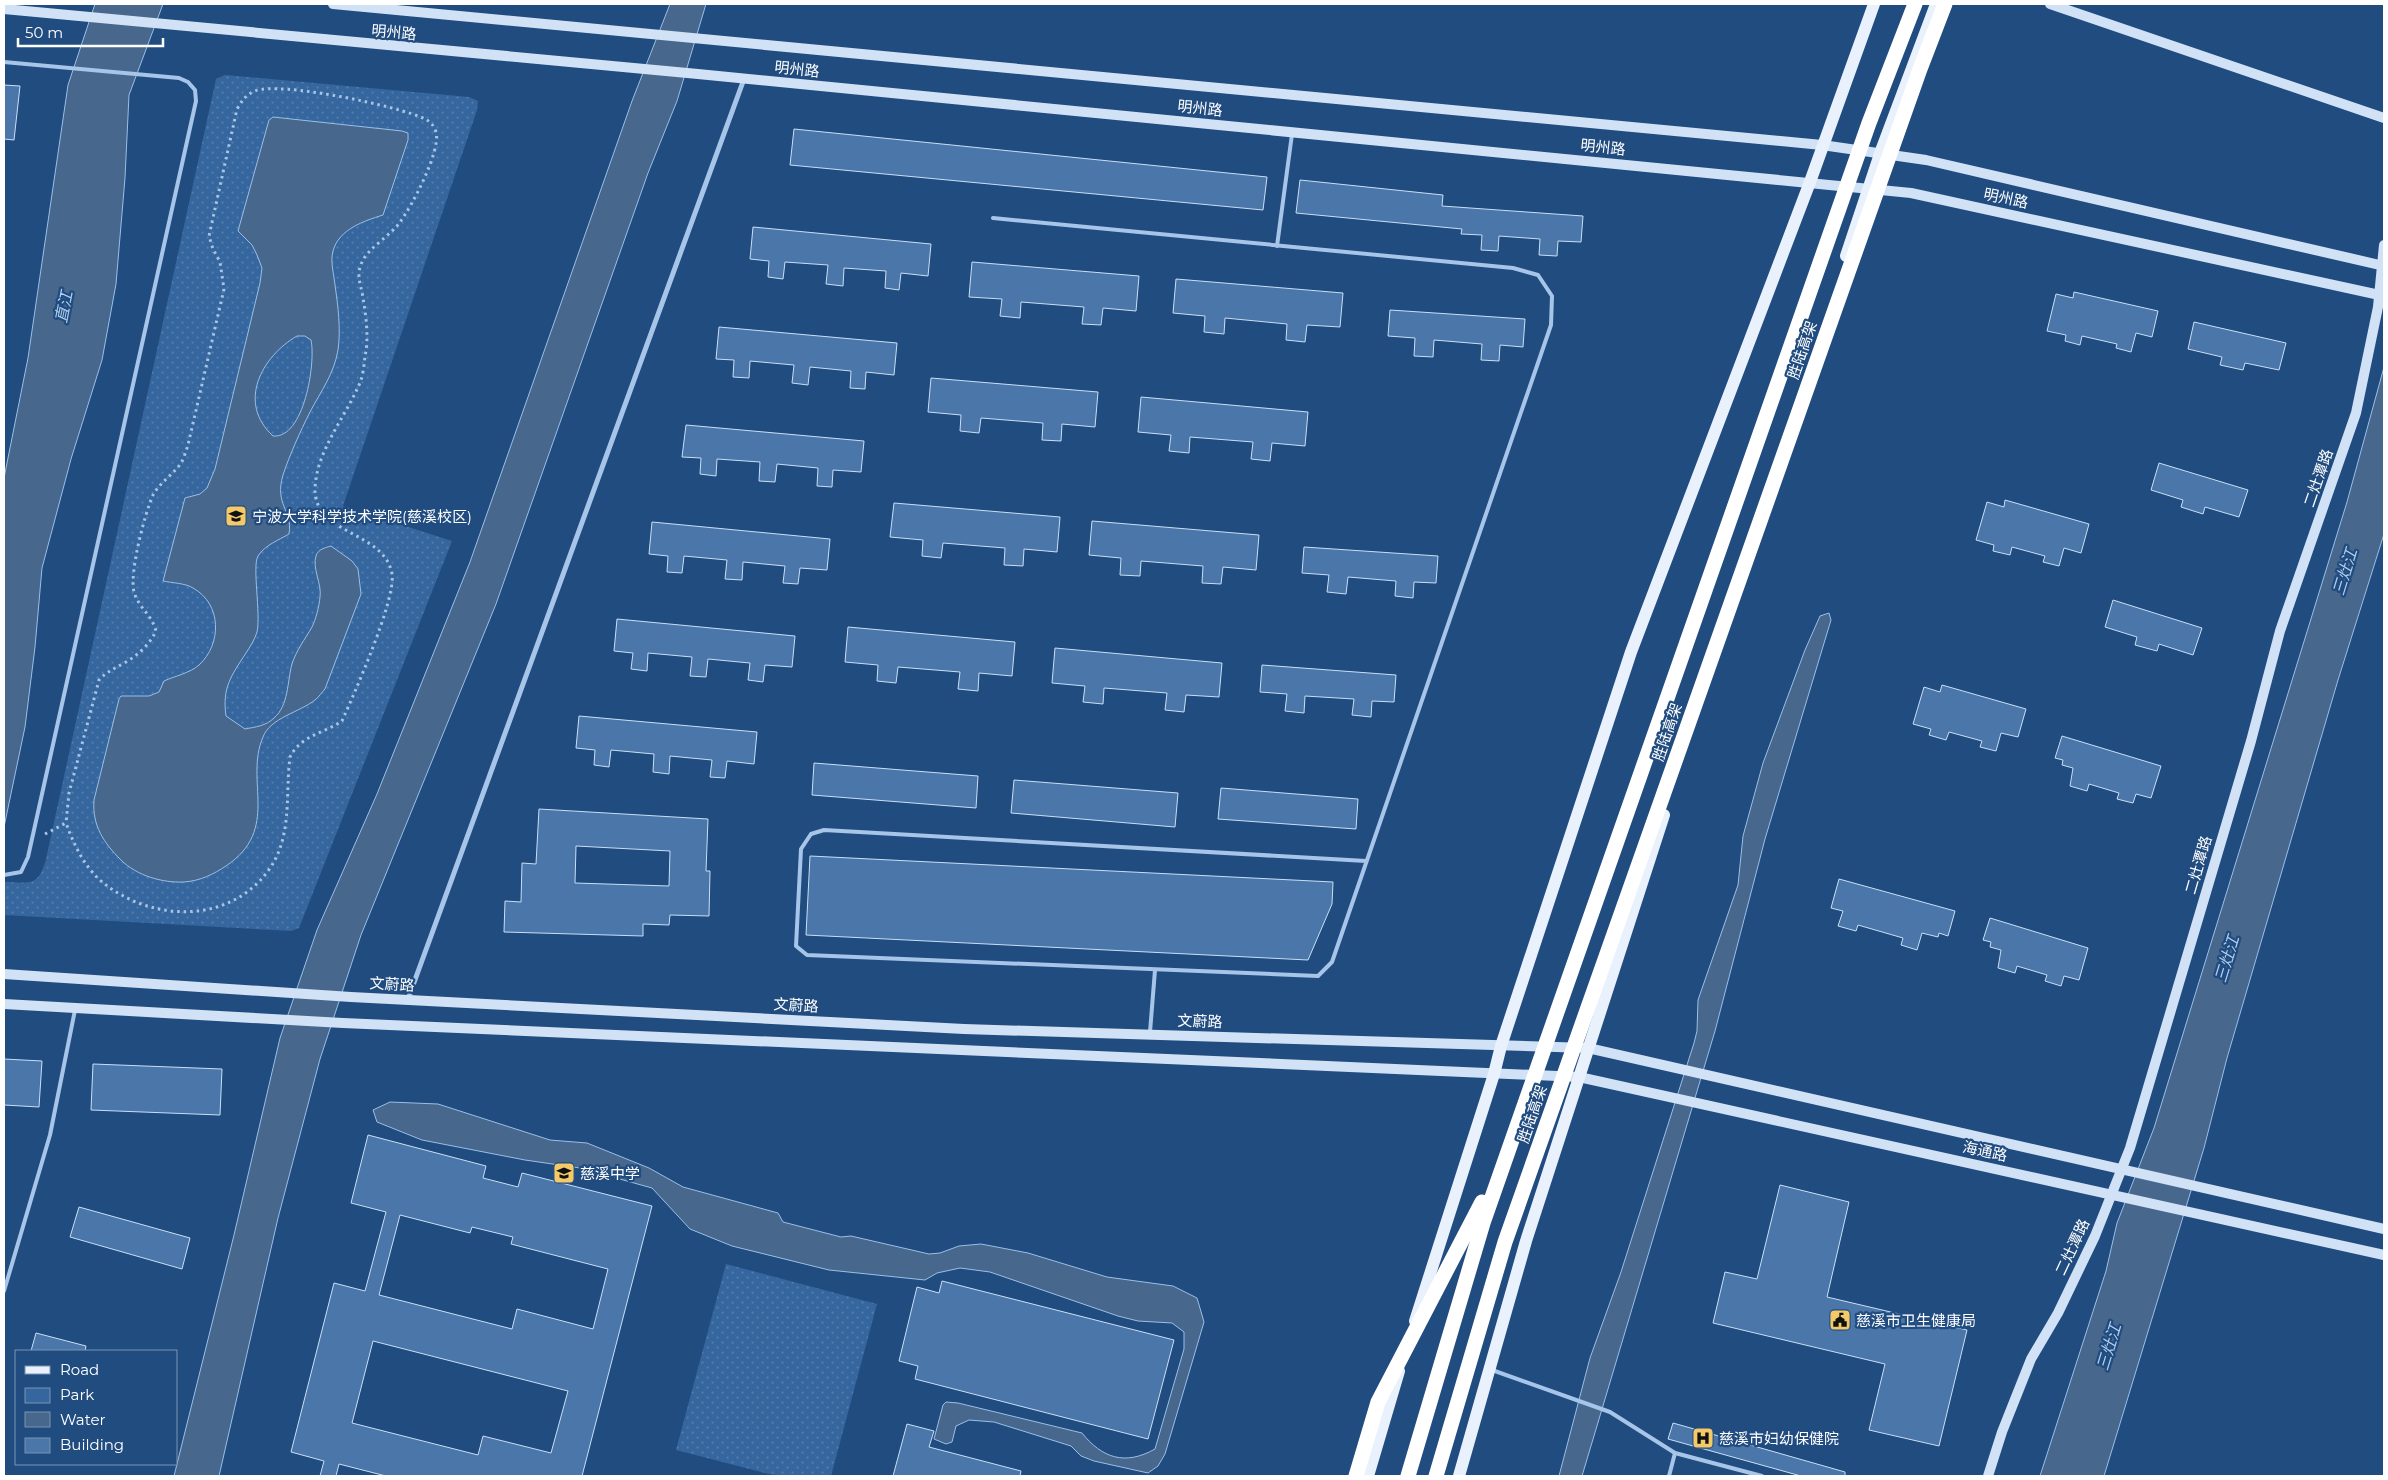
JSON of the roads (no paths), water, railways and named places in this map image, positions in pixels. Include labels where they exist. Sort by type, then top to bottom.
[{"type":"highway","name":"胜陆高架","points":[[1408,1476],[1483,1223],[1868,122],[1915,4]]},
{"type":"highway","name":"胜陆高架","points":[[1436,1476],[1505,1242],[1916,79],[1945,4]]},
{"type":"highway","points":[[1356,1476],[1378,1402],[1507,1154]]},
{"type":"main road","name":"明州路","points":[[333,4],[708,38],[1822,145],[1926,160],[2383,265]]},
{"type":"main road","points":[[1368,1476],[1399,1370],[1494,1074],[1501,1046],[1632,652],[1810,182],[1874,4]]},
{"type":"main road","points":[[1459,1476],[1526,1241],[1588,1048],[1882,148],[1936,4]]},
{"type":"main road","points":[[2050,4],[2384,118]]},
{"type":"main road","name":"明州路","points":[[4,9],[698,74],[1910,192],[2384,296]]},
{"type":"main road","name":"二灶潭路","points":[[1988,1476],[2002,1432],[2031,1359],[2058,1313],[2095,1236],[2130,1148],[2251,740],[2280,631],[2356,413],[2378,307],[2384,245]]},
{"type":"main road","name":"文蔚路","points":[[4,974],[351,997],[964,1029],[1588,1048]]},
{"type":"main road","points":[[4,1004],[343,1024],[1580,1077]]},
{"type":"main road","name":"海通路","points":[[1588,1048],[2384,1229]]},
{"type":"main road","name":"海通路","points":[[1580,1077],[2384,1255]]},
{"type":"street","points":[[408,999],[744,79]]},
{"type":"lane","points":[[4,62],[180,78],[188,82],[196,90],[194,110],[28,857],[21,872],[4,875]]},
{"type":"lane","points":[[1277,246],[1292,132]]},
{"type":"lane","points":[[994,218],[1513,268],[1538,275],[1552,296],[1551,325],[1332,962],[1318,976],[807,955],[796,946],[801,849],[811,834],[824,830],[1366,861]]},
{"type":"lane","points":[[1150,1035],[1155,970]]},
{"type":"lane","points":[[4,1291],[50,1135],[75,1008]]},
{"type":"lane","points":[[1490,1369],[1610,1412],[1675,1453],[1762,1476]]},
{"type":"lane","points":[[1668,1476],[1675,1453]]},
{"type":"water","name":"直江","points":[[95,4],[163,4],[129,95],[125,178],[116,284],[102,360],[71,459],[42,568],[25,727],[4,827],[4,478],[28,358],[68,85]]},
{"type":"water","points":[[670,4],[706,4],[677,101],[648,173],[496,604],[361,935],[320,1059],[278,1218],[219,1476],[174,1476],[234,1235],[280,1038],[317,930],[377,794],[470,562],[632,101]]},
{"type":"water","points":[[273,117],[402,131],[408,133],[408,140],[383,215],[360,223],[346,232],[336,243],[333,251],[332,264],[339,326],[336,359],[330,375],[299,435],[283,475],[281,494],[290,526],[289,534],[268,546],[261,552],[256,561],[257,632],[229,683],[225,698],[226,716],[245,729],[268,723],[279,713],[287,693],[294,659],[312,627],[320,601],[320,587],[315,561],[318,552],[331,546],[352,561],[358,569],[361,594],[325,689],[309,704],[272,725],[263,737],[258,754],[257,821],[252,836],[243,852],[226,866],[206,877],[176,882],[159,880],[127,866],[115,854],[104,840],[97,826],[94,800],[121,696],[149,696],[159,692],[164,681],[199,665],[207,656],[215,636],[214,614],[203,595],[190,586],[163,581],[185,498],[200,494],[207,488],[215,469],[260,283],[262,268],[257,255],[252,245],[238,231],[269,120]],"holes":[[[297,336],[305,336],[311,340],[312,351],[312,365],[306,398],[293,426],[284,434],[273,436],[262,423],[256,409],[255,395],[258,382],[264,368],[284,345]]]},
{"type":"water","name":"三灶江","points":[[2384,367],[2384,534],[2338,680],[2227,1058],[2204,1148],[2104,1476],[2040,1476],[2106,1271],[2117,1223],[2154,1128],[2347,502]]},
{"type":"water","points":[[1829,613],[1831,620],[1765,839],[1715,1031],[1582,1476],[1559,1476],[1590,1358],[1621,1272],[1694,1043],[1697,1031],[1698,1000],[1738,885],[1743,836],[1763,763],[1805,650],[1820,616]]},
{"type":"water","points":[[390,1102],[438,1104],[550,1140],[587,1143],[649,1168],[683,1187],[778,1213],[783,1222],[841,1237],[851,1236],[929,1254],[940,1253],[959,1246],[981,1244],[1028,1253],[1107,1277],[1173,1286],[1197,1298],[1204,1322],[1165,1454],[1158,1466],[1148,1473],[1094,1461],[1081,1456],[1071,1446],[994,1422],[969,1420],[956,1426],[952,1442],[946,1444],[934,1439],[943,1405],[946,1402],[958,1403],[1082,1433],[1090,1442],[1106,1454],[1115,1457],[1134,1457],[1155,1449],[1184,1349],[1184,1332],[1172,1323],[1138,1321],[1118,1316],[990,1272],[960,1268],[937,1273],[925,1280],[829,1270],[732,1246],[690,1229],[652,1188],[580,1168],[525,1160],[422,1140],[377,1122],[373,1110]]},
{"type":"place","name":"宁波大学科学技术学院(慈溪校区)","points":[[236,516]]},
{"type":"place","name":"慈溪中学","points":[[564,1173]]},
{"type":"place","name":"慈溪市卫生健康局","points":[[1840,1320]]},
{"type":"place","name":"慈溪市妇幼保健院","points":[[1703,1438]]}]
